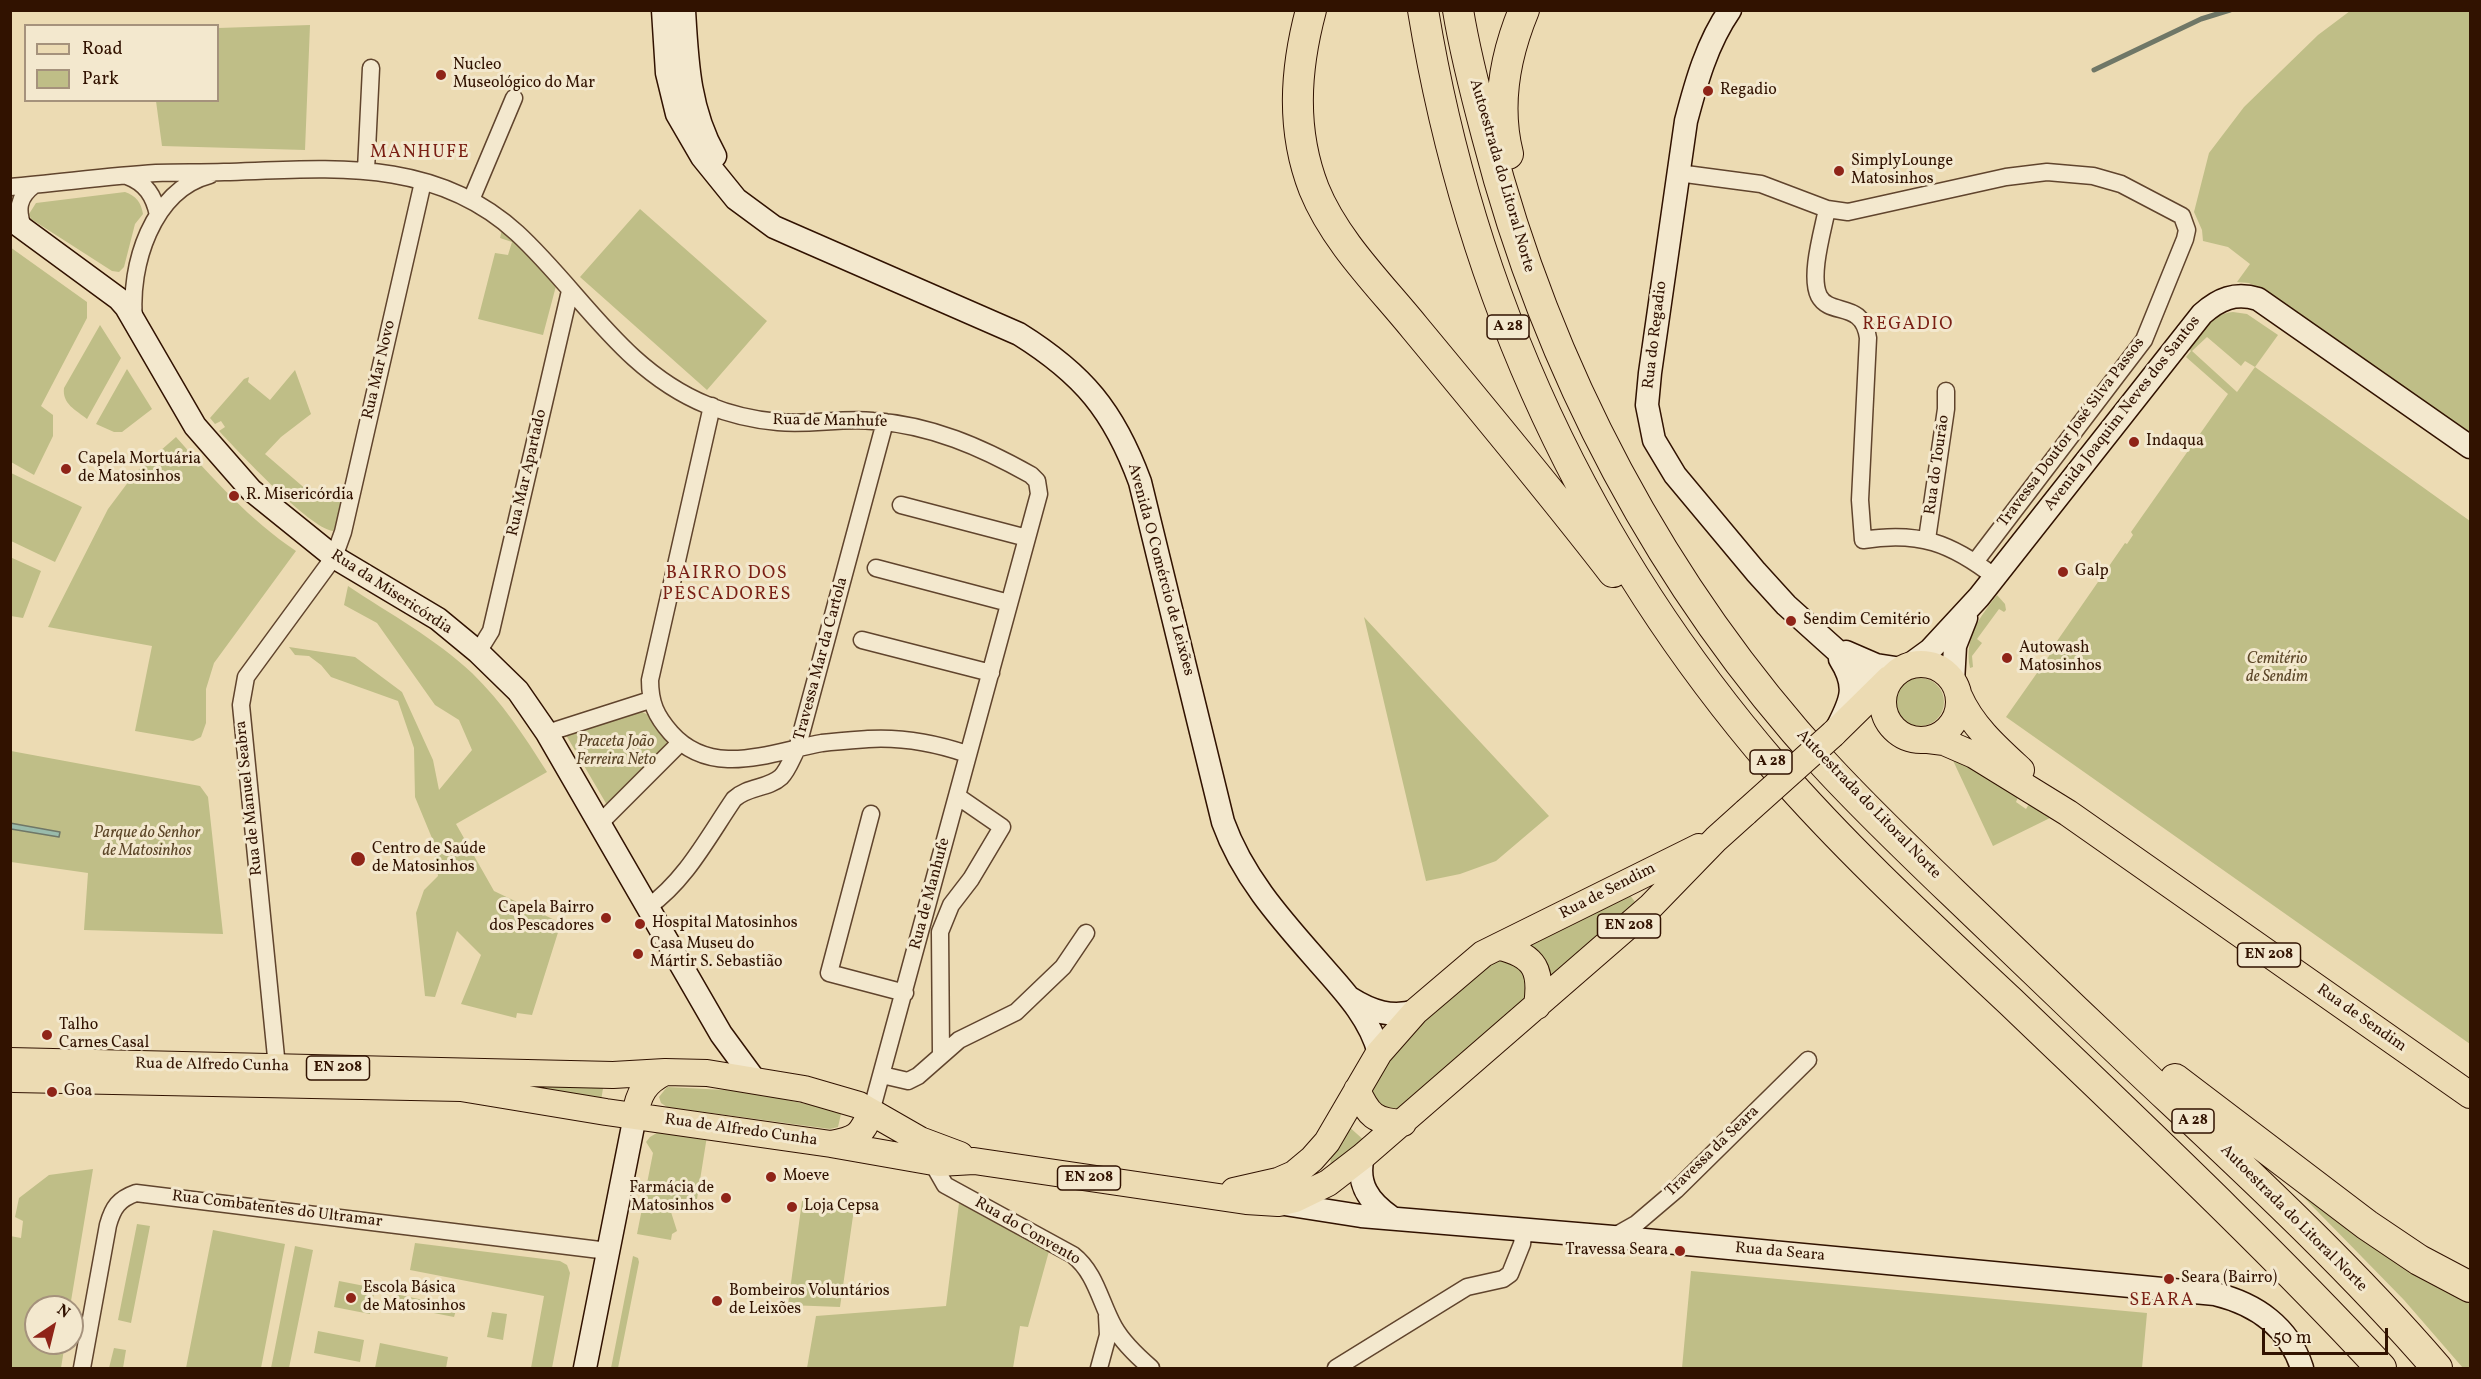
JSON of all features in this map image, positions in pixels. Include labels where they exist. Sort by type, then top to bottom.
[{"type":"highway","points":[[1311,10],[1301,52],[1297,106],[1301,144],[1307,170],[1323,208],[1356,255],[1630,593],[1661,617]]},
{"type":"highway","name":"A 28","points":[[1423,10],[1454,162],[1482,256],[1508,326],[1563,449],[1616,546],[1701,675],[1760,749],[1847,844],[2119,1105],[2295,1279],[2381,1368]]},
{"type":"highway","name":"Autoestrada do Litoral Norte","points":[[1458,10],[1476,96],[1505,202],[1529,274],[1572,381],[1617,471],[1668,558],[1727,644],[1797,733],[1854,796],[2255,1179],[2348,1272],[2437,1368]]},
{"type":"highway","points":[[1505,202],[1517,189],[1505,139],[1504,87],[1508,53],[1524,10]]},
{"type":"highway","points":[[1941,881],[2174,1078],[2247,1136],[2367,1226],[2420,1260],[2470,1287]]},
{"type":"highway","points":[[2295,1279],[2322,1319],[2360,1364]]},
{"type":"main road","points":[[1928,664],[1947,674],[1956,689],[1956,719],[1942,734],[1928,740],[1906,737],[1888,723],[1892,680],[1928,664]]},
{"type":"main road","name":"Rua de Sendim","points":[[831,1144],[939,1163],[974,1161],[1246,1201],[1278,1203],[1295,1199],[1328,1183],[1403,1123],[1651,906],[1716,839],[1892,680]]},
{"type":"main road","name":"Rua de Sendim","points":[[1956,689],[1965,710],[1992,743],[2068,813]]},
{"type":"main road","name":"Rua de Sendim","points":[[1833,734],[1870,723],[1878,723],[1896,731]]},
{"type":"main road","name":"Rua de Sendim","points":[[1928,740],[1944,742],[1967,751],[2068,813],[2470,1095]]},
{"type":"main road","name":"Rua de Sendim","points":[[1204,1194],[1278,1181],[1304,1166],[1327,1142],[1379,1053],[1416,1011],[1483,954],[1716,839]]},
{"type":"main road","points":[[1500,947],[1524,955],[1533,963],[1538,974],[1537,1006]]},
{"type":"main road","name":"Rua de Alfredo Cunha","points":[[10,1062],[613,1075],[665,1072],[707,1073],[754,1079],[843,1099],[871,1112],[863,1131],[855,1137],[831,1144],[462,1088],[10,1079]]},
{"type":"main road","points":[[635,1116],[640,1092],[654,1078],[665,1072]]},
{"type":"main road","points":[[1357,1090],[1369,1112],[1381,1120],[1403,1123]]},
{"type":"main road","name":"Rua de Sendim","points":[[871,1112],[920,1140],[974,1161]]},
{"type":"main road","name":"Rua de Sendim","points":[[1327,1142],[1322,1164],[1328,1183]]},
{"type":"street","name":"Avenida O Comércio de Leixões","points":[[663,10],[670,87],[677,114],[690,139],[713,173],[742,204],[774,227],[985,317],[1019,334],[1054,356],[1073,373],[1110,416],[1124,442],[1140,482],[1223,822],[1229,838],[1245,869],[1268,902],[1349,997],[1372,1031],[1379,1053]]},
{"type":"street","name":"Avenida O Comércio de Leixões","points":[[684,10],[691,94],[714,153],[729,176],[751,199],[767,213],[811,243]]},
{"type":"street","name":"Rua do Regadio","points":[[1730,10],[1722,21],[1697,81],[1686,121],[1650,373],[1647,405],[1654,440],[1675,475],[1786,605],[1827,641],[1892,680]]},
{"type":"street","points":[[366,170],[371,68]]},
{"type":"street","points":[[471,200],[514,98]]},
{"type":"street","name":"Rua de Manhufe","points":[[10,187],[158,173],[324,168],[366,170],[423,182],[471,200],[515,231],[615,342],[672,388],[734,414],[778,422],[856,420],[922,427],[969,443],[1031,475],[1037,481],[1039,494],[871,1112]]},
{"type":"street","points":[[135,321],[133,302],[136,276],[147,237],[158,215],[167,203],[186,186],[204,177],[222,172]]},
{"type":"street","name":"Travessa Doutor José Silva Passos","points":[[1678,173],[1761,184],[1827,208],[1848,212],[2028,173],[2070,172],[2121,184],[2182,216],[2186,223],[2185,239],[2144,340],[1975,562]]},
{"type":"street","points":[[127,176],[141,183],[152,194],[158,215]]},
{"type":"street","name":"Rua Mar Novo","points":[[334,557],[343,532],[423,182]]},
{"type":"street","points":[[17,224],[19,202],[25,192],[34,185]]},
{"type":"street","points":[[1827,208],[1817,260],[1818,294],[1822,300],[1858,316],[1865,322],[1868,338],[1860,500],[1863,540],[1899,536],[1927,539],[1975,562],[1995,577]]},
{"type":"street","name":"Rua da Misericórdia","points":[[17,224],[109,290],[126,307],[195,426],[251,490],[334,557],[438,620],[478,652],[518,691],[547,733],[722,1034],[754,1079]]},
{"type":"street","name":"Rua Mar Apartado","points":[[478,652],[491,631],[570,291]]},
{"type":"street","name":"Avenida Joaquim Neves dos Santos","points":[[1892,680],[1930,651],[1979,597],[2202,314],[2222,299],[2247,296],[2258,299],[2470,447]]},
{"type":"street","name":"Rua do Tourão","points":[[1927,539],[1946,409],[1946,391]]},
{"type":"street","points":[[712,406],[650,680],[650,700],[663,725],[680,743],[699,753],[727,760],[743,761],[824,743],[896,740],[932,744],[967,754]]},
{"type":"street","name":"Travessa Mar da Cartola","points":[[648,907],[665,895],[677,882],[734,799],[742,792],[775,782],[783,775],[797,749],[885,422]]},
{"type":"street","points":[[901,506],[1027,538]]},
{"type":"street","name":"Rua de Manuel Seabra","points":[[277,1067],[241,705],[242,693],[246,677],[258,659],[334,557]]},
{"type":"street","points":[[876,568],[1009,603]]},
{"type":"street","name":"Avenida Joaquim Neves dos Santos","points":[[1956,689],[1954,656],[1959,634],[1979,597]]},
{"type":"street","points":[[862,640],[991,673]]},
{"type":"street","name":"Rua do Regadio","points":[[1827,641],[1867,662],[1892,680]]},
{"type":"street","name":"Rua do Regadio","points":[[1827,641],[1848,673],[1852,686],[1851,699],[1833,734]]},
{"type":"street","points":[[547,733],[650,700]]},
{"type":"street","points":[[600,823],[680,743]]},
{"type":"street","points":[[941,1054],[940,932],[951,905],[971,879],[1002,827],[957,796]]},
{"type":"street","points":[[870,814],[829,973],[905,993]]},
{"type":"street","points":[[882,1076],[908,1081],[918,1076],[959,1040],[1016,1012],[1063,967],[1086,933]]},
{"type":"street","name":"Avenida O Comércio de Leixões","points":[[1349,997],[1380,1013],[1402,1015],[1416,1011]]},
{"type":"street","points":[[707,1073],[715,1064],[720,1052],[722,1034]]},
{"type":"street","name":"Travessa da Seara","points":[[1613,1237],[1636,1224],[1676,1190],[1808,1059]]},
{"type":"street","points":[[585,1368],[635,1116]]},
{"type":"street","points":[[1363,1156],[1360,1167],[1364,1188],[1372,1202],[1391,1217]]},
{"type":"street","name":"Rua do Convento","points":[[939,1163],[937,1171],[945,1185],[1073,1255],[1084,1264],[1105,1310],[1124,1341],[1151,1368]]},
{"type":"street","points":[[1328,1183],[1344,1205],[1361,1216]]},
{"type":"street","name":"Rua Combatentes do Ultramar","points":[[82,1368],[110,1218],[119,1200],[136,1192],[608,1251]]},
{"type":"street","name":"Rua da Seara","points":[[1278,1203],[1361,1216],[2169,1288],[2233,1299],[2260,1312],[2274,1322],[2289,1339],[2302,1368]]},
{"type":"street","points":[[1336,1368],[1467,1287],[1503,1279],[1510,1274],[1522,1244],[1524,1229]]},
{"type":"street","points":[[1099,1368],[1108,1335],[1105,1310]]},
{"type":"green space","points":[[2350,11],[2470,11],[2470,434],[2272,295],[2249,283],[2237,282],[2250,264],[2228,247],[2203,241],[2202,230],[2194,212],[2209,153],[2244,107],[2318,35]]},
{"type":"green space","points":[[310,25],[305,150],[162,146],[156,102],[219,102],[219,28]]},
{"type":"green space","points":[[125,192],[137,200],[143,214],[135,224],[124,267],[119,272],[112,271],[31,219],[29,214],[36,203]]},
{"type":"green space","points":[[640,209],[767,321],[707,390],[580,277]]},
{"type":"green space","points":[[502,230],[556,286],[543,335],[478,319],[495,253],[508,255],[512,242],[500,238]]},
{"type":"green space","points":[[10,247],[87,302],[87,318],[41,406],[53,415],[53,436],[34,475],[11,462]]},
{"type":"green space","name":"Cemitério de Sendim","points":[[2225,313],[2247,314],[2278,335],[2255,367],[2470,521],[2470,1044],[2006,717],[2228,394],[2186,357],[2191,351],[2188,348],[2202,330]],"holes":[[[2207,337],[2241,366],[2245,361],[2255,367],[2237,392],[2192,351]]]},
{"type":"green space","points":[[100,325],[121,358],[87,419],[67,402],[64,388]]},
{"type":"green space","points":[[127,369],[152,409],[122,432],[114,432],[96,424]]},
{"type":"green space","points":[[295,370],[311,414],[281,437],[265,454],[308,491],[335,501],[336,498],[342,500],[333,531],[322,527],[291,503],[219,431],[225,427],[221,421],[215,424],[210,418],[244,379],[249,377],[248,382],[270,400]]},
{"type":"green space","points":[[176,437],[248,512],[296,551],[214,663],[206,689],[206,723],[201,737],[193,741],[135,731],[152,646],[48,627],[108,509],[135,473]]},
{"type":"green space","points":[[11,473],[82,507],[55,562],[11,541]]},
{"type":"green space","points":[[10,557],[41,571],[23,618],[11,616]]},
{"type":"green space","points":[[348,586],[428,638],[472,673],[522,733],[547,772],[456,824],[494,891],[561,923],[532,1015],[517,1013],[516,1018],[461,1004],[481,955],[457,931],[435,997],[425,996],[416,913],[424,890],[438,876],[434,843],[415,797],[414,748],[398,701],[331,677],[309,656],[295,655],[289,647],[355,657],[402,692],[433,760],[439,790],[472,750],[459,720],[435,705],[377,623],[344,605]]},
{"type":"green space","points":[[1997,595],[2005,604],[2006,610],[2004,612],[1999,609],[1977,639],[1982,643],[1972,656],[1973,667],[1970,668],[1969,647],[1974,629]]},
{"type":"green space","points":[[1364,617],[1549,816],[1496,861],[1460,874],[1426,881]]},
{"type":"green space","points":[[1915,678],[1925,678],[1937,685],[1944,697],[1944,707],[1937,719],[1925,726],[1915,726],[1900,715],[1896,707],[1896,697],[1907,682]]},
{"type":"green space","name":"Praceta João Ferreira Neto","points":[[642,712],[649,715],[668,744],[607,805],[566,735]]},
{"type":"green space","name":"Parque do Senhor de Matosinhos","points":[[11,751],[200,786],[208,797],[223,934],[84,930],[88,873],[11,862]]},
{"type":"green space","points":[[1949,752],[2018,797],[2016,802],[2026,809],[2029,804],[2050,818],[1993,846]]},
{"type":"green space","points":[[1629,894],[1639,907],[1547,987],[1522,948]]},
{"type":"green space","points":[[1499,958],[1516,964],[1529,981],[1525,1000],[1402,1114],[1388,1113],[1371,1096],[1372,1082],[1391,1051],[1489,960]]},
{"type":"green space","points":[[426,1075],[604,1082],[601,1101]]},
{"type":"green space","points":[[667,1087],[744,1091],[835,1110],[841,1114],[838,1127],[830,1129],[667,1107],[661,1103],[659,1097]]},
{"type":"green space","points":[[1347,1125],[1366,1142],[1330,1171],[1331,1154]]},
{"type":"green space","points":[[660,1131],[707,1136],[697,1199],[671,1212],[677,1231],[672,1234],[671,1240],[637,1234],[653,1153],[646,1142]]},
{"type":"green space","points":[[93,1169],[72,1295],[24,1295],[24,1355],[63,1355],[61,1368],[11,1368],[10,1236],[21,1238],[23,1221],[15,1217],[19,1198],[49,1175]]},
{"type":"green space","points":[[2277,1170],[2470,1297],[2470,1368],[2463,1368],[2404,1300]]},
{"type":"green space","points":[[802,1201],[854,1209],[840,1307],[788,1305]]},
{"type":"green space","points":[[959,1203],[1051,1244],[1028,1327],[1020,1326],[1013,1368],[807,1368],[816,1316],[946,1306]]},
{"type":"green space","points":[[137,1224],[150,1226],[131,1323],[118,1320]]},
{"type":"green space","points":[[213,1230],[285,1244],[261,1368],[186,1368]]},
{"type":"green space","points":[[415,1243],[560,1261],[567,1265],[570,1273],[552,1368],[531,1368],[544,1296],[410,1270]]},
{"type":"green space","points":[[295,1246],[313,1250],[289,1368],[271,1368]]},
{"type":"green space","points":[[633,1256],[638,1258],[639,1262],[618,1368],[611,1368]]},
{"type":"green space","points":[[1691,1271],[2147,1313],[2142,1368],[1682,1368]]},
{"type":"green space","points":[[339,1281],[375,1288],[370,1314],[334,1307]]},
{"type":"green space","points":[[395,1294],[457,1307],[454,1317],[393,1305]]},
{"type":"green space","points":[[492,1312],[507,1314],[503,1340],[487,1337]]},
{"type":"green space","points":[[318,1331],[364,1340],[360,1362],[314,1353]]},
{"type":"green space","points":[[380,1343],[448,1357],[446,1368],[375,1368]]},
{"type":"green space","points":[[114,1348],[126,1350],[123,1368],[109,1368]]},
{"type":"shaded area","points":[[10,823],[60,832],[59,837],[11,829]]},
{"type":"waterway","points":[[2094,70],[2201,19],[2230,10]]},
{"type":"place","name":"Nucleo Museológico do Mar","points":[[441,75]]},
{"type":"place","name":"Regadio","points":[[1708,91]]},
{"type":"place","name":"SimplyLounge Matosinhos","points":[[1839,171]]},
{"type":"place","name":"Indaqua","points":[[2134,442]]},
{"type":"place","name":"Capela Mortuária de Matosinhos","points":[[66,469]]},
{"type":"place","name":"R. Misericórdia","points":[[234,496]]},
{"type":"place","name":"Galp","points":[[2063,572]]},
{"type":"place","name":"Sendim Cemitério","points":[[1791,621]]},
{"type":"place","name":"Autowash Matosinhos","points":[[2007,658]]},
{"type":"place","name":"Centro de Saúde de Matosinhos","points":[[358,859]]},
{"type":"place","name":"Capela Bairro dos Pescadores","points":[[606,918]]},
{"type":"place","name":"Hospital Matosinhos","points":[[640,924]]},
{"type":"place","name":"Casa Museu do Mártir S. Sebastião","points":[[638,954]]},
{"type":"place","name":"Talho Carnes Casal","points":[[47,1035]]},
{"type":"place","name":"Goa","points":[[52,1092]]},
{"type":"place","name":"Moeve","points":[[771,1177]]},
{"type":"place","name":"Farmácia de Matosinhos","points":[[726,1198]]},
{"type":"place","name":"Loja Cepsa","points":[[792,1207]]},
{"type":"place","name":"Travessa Seara","points":[[1680,1251]]},
{"type":"place","name":"Seara (Bairro)","points":[[2169,1279]]},
{"type":"place","name":"Escola Básica de Matosinhos","points":[[351,1298]]},
{"type":"place","name":"Bombeiros Voluntários de Leixões","points":[[717,1301]]},
{"type":"district","name":"MANHUFE","points":[[420,154]]},
{"type":"district","name":"REGADIO","points":[[1908,326]]},
{"type":"district","name":"BAIRRO DOS PESCADORES","points":[[727,585]]},
{"type":"district","name":"SEARA","points":[[2162,1302]]}]
